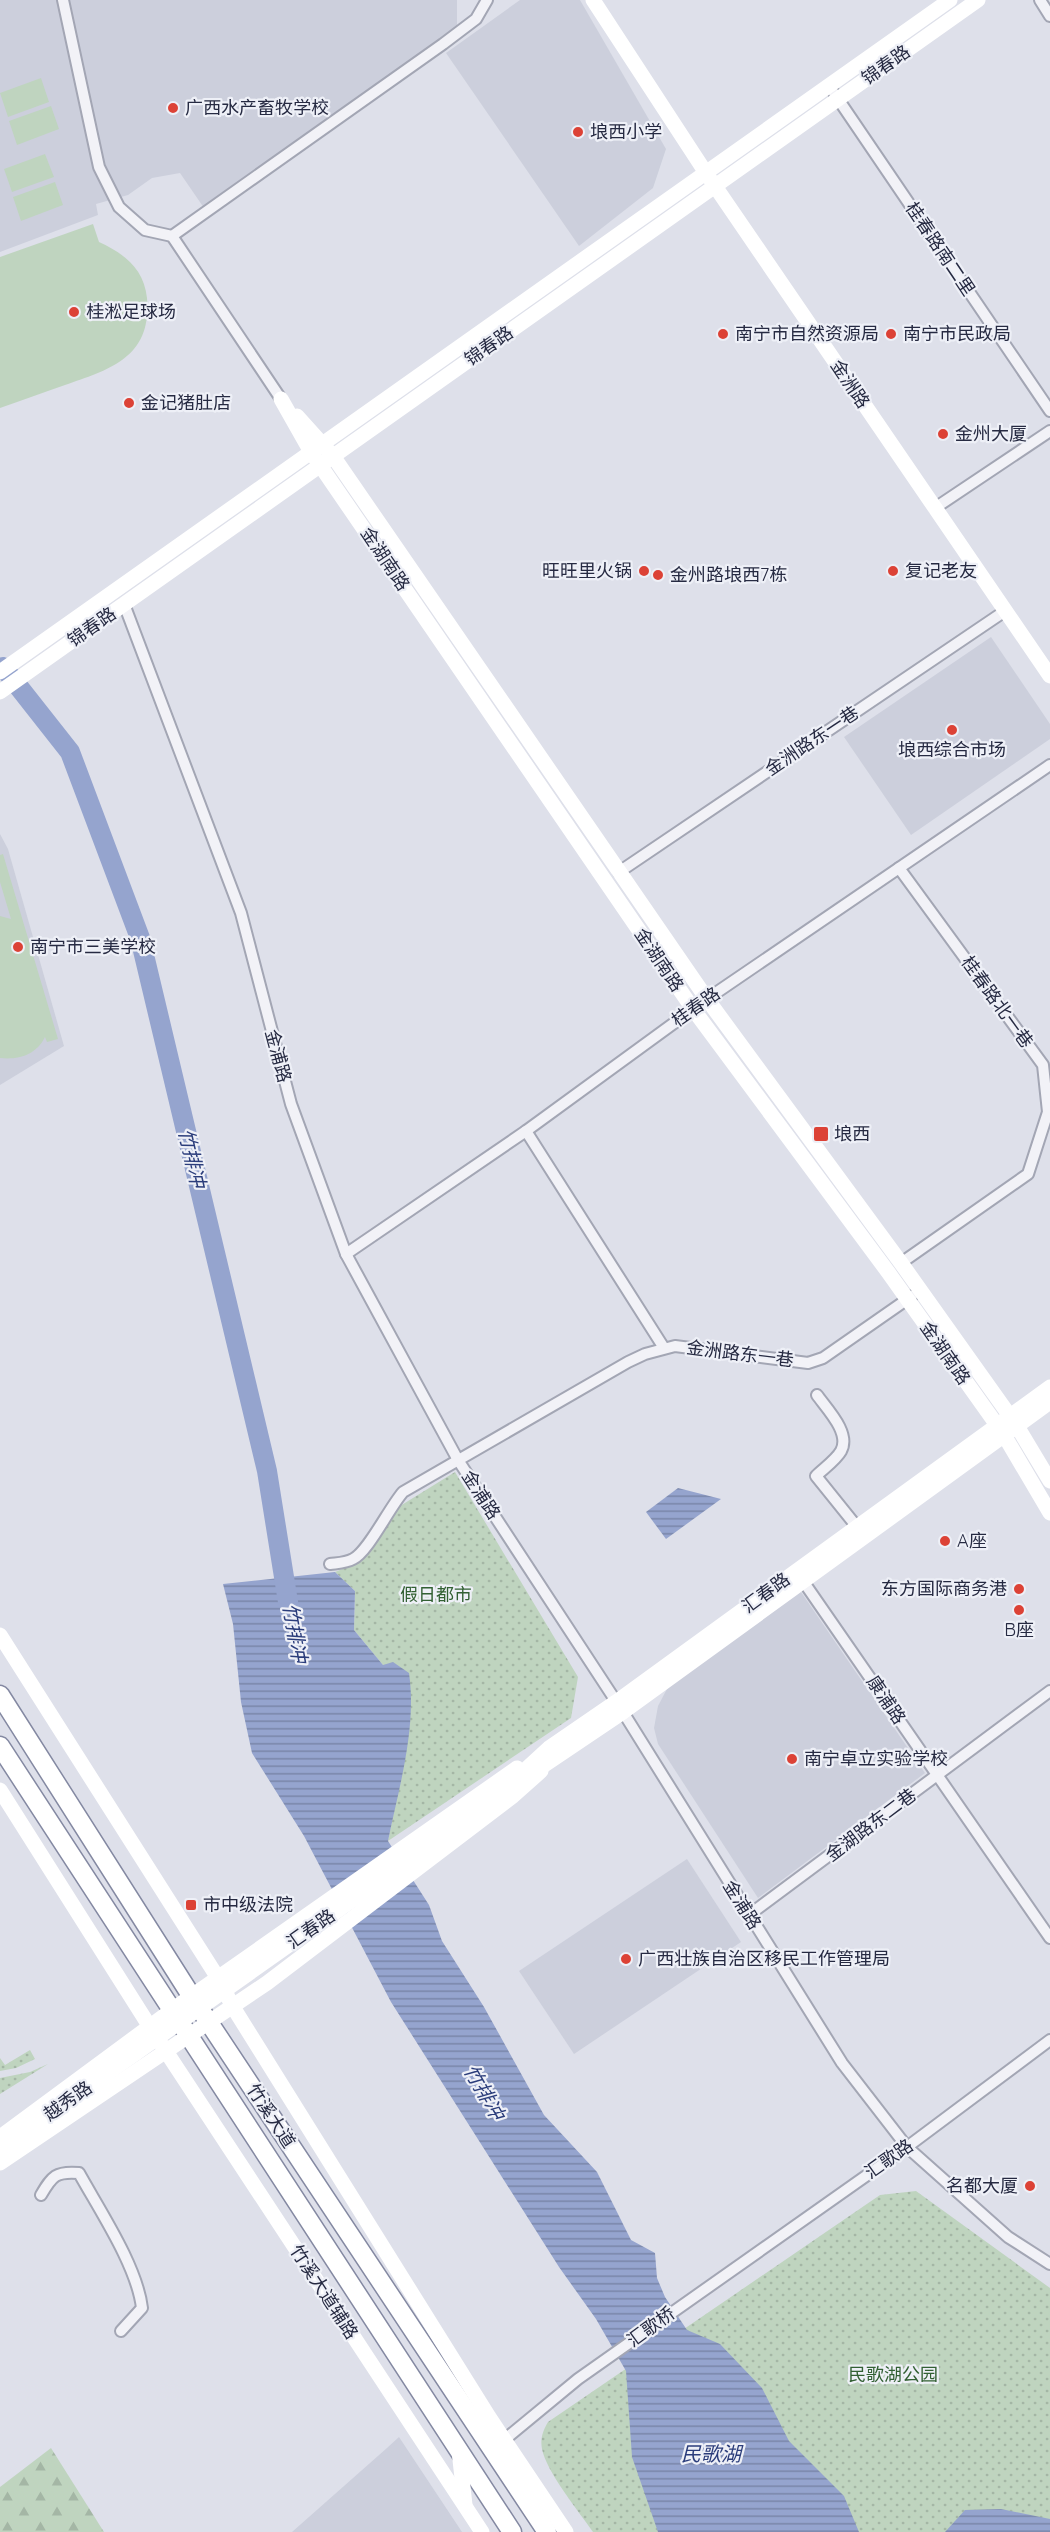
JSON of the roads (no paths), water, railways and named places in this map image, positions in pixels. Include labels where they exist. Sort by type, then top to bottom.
[{"type":"highway","name":"竹溪大道","points":[[0,1695],[192,1996],[547,2532]]},
{"type":"highway","name":"竹溪大道","points":[[0,1746],[512,2532]]},
{"type":"main road","name":"金洲路","points":[[593,0],[706,173],[1050,676]]},
{"type":"main road","name":"锦春路","points":[[0,672],[950,0]]},
{"type":"main road","name":"锦春路","points":[[0,692],[978,0]]},
{"type":"main road","name":"金湖南路","points":[[281,399],[707,999],[901,1263],[913,1295]]},
{"type":"main road","name":"金湖南路","points":[[326,461],[693,1010],[913,1295],[1007,1426],[1050,1481]]},
{"type":"main road","name":"汇春路","points":[[136,2053],[487,1805],[553,1753],[803,1581],[1007,1426],[1050,1387]]},
{"type":"main road","name":"汇春路","points":[[619,1707],[857,1527],[1007,1426],[1050,1402]]},
{"type":"main road","name":"金湖南路","points":[[1007,1426],[1050,1513]]},
{"type":"main road","points":[[0,1635],[218,1978],[233,2007],[489,2417],[566,2532]]},
{"type":"main road","points":[[0,2137],[172,2010],[502,1777],[553,1753]]},
{"type":"main road","points":[[0,2163],[233,2007],[513,1796],[553,1753]]},
{"type":"main road","name":"竹溪大道辅路","points":[[0,1790],[166,2052],[482,2532]]},
{"type":"main road","name":"越秀路","points":[[0,2149],[136,2053]]},
{"type":"main road","points":[[489,2417],[513,2480]]},
{"type":"main road","points":[[459,2451],[465,2508]]},
{"type":"street","points":[[63,0],[99,167],[119,207],[145,230],[172,236],[443,44],[476,19],[487,0]]},
{"type":"street","points":[[1040,0],[1050,16]]},
{"type":"street","name":"桂春路南二里","points":[[829,86],[1050,411]]},
{"type":"street","name":"金湖南路","points":[[172,236],[281,399]]},
{"type":"street","points":[[935,508],[1050,431]]},
{"type":"street","name":"金浦路","points":[[124,604],[241,913],[291,1104],[345,1254],[458,1460],[619,1707],[842,2063],[907,2147],[1008,2237],[1050,2264]]},
{"type":"street","name":"金洲路东一巷","points":[[619,872],[1005,610]]},
{"type":"street","name":"桂春路","points":[[345,1254],[526,1131],[707,999],[1050,765]]},
{"type":"street","name":"桂春路北一巷","points":[[899,868],[1046,1063],[1048,1112],[1028,1174],[901,1263]]},
{"type":"street","points":[[526,1131],[664,1348]]},
{"type":"street","name":"金洲路东一巷","points":[[330,1564],[352,1560],[361,1553],[392,1504],[403,1492],[628,1362],[664,1348],[689,1347],[808,1363],[823,1358],[913,1295]]},
{"type":"street","points":[[817,1395],[838,1425],[843,1440],[841,1452],[816,1476],[857,1527]]},
{"type":"street","name":"康浦路","points":[[803,1581],[1050,1938]]},
{"type":"street","name":"金湖路东二巷","points":[[749,1915],[1050,1691]]},
{"type":"street","name":"汇歌路","points":[[724,2275],[907,2147],[1050,2040]]},
{"type":"street","points":[[41,2196],[51,2178],[65,2171],[79,2173],[109,2227],[140,2291],[142,2308],[121,2331]]},
{"type":"street","name":"汇歌桥","points":[[504,2439],[578,2379],[724,2275]]},
{"type":"water","points":[[678,1488],[721,1499],[666,1539],[646,1512]]},
{"type":"water","name":"民歌湖","points":[[335,1572],[355,1591],[354,1630],[383,1665],[393,1662],[409,1673],[411,1715],[409,1736],[388,1841],[429,1905],[442,1941],[484,2007],[544,2115],[597,2172],[631,2240],[655,2253],[657,2278],[665,2297],[687,2330],[720,2344],[762,2388],[789,2441],[844,2496],[859,2532],[658,2532],[632,2457],[626,2371],[596,2319],[559,2267],[391,2002],[304,1836],[252,1753],[241,1702],[233,1624],[223,1584]]},
{"type":"water","points":[[1001,2509],[1050,2519],[1050,2532],[945,2532],[965,2510]]},
{"type":"waterway","name":"竹排冲","points":[[3,667],[70,752],[140,938],[267,1471],[288,1602]]},
{"type":"place","name":"广西水产畜牧学校","points":[[173,108]]},
{"type":"place","name":"埌西小学","points":[[578,132]]},
{"type":"place","name":"桂淞足球场","points":[[74,312]]},
{"type":"place","name":"南宁市自然资源局","points":[[723,334]]},
{"type":"place","name":"南宁市民政局","points":[[891,334]]},
{"type":"place","name":"金记猪肚店","points":[[129,403]]},
{"type":"place","name":"金州大厦","points":[[943,434]]},
{"type":"place","name":"旺旺里火锅","points":[[644,571]]},
{"type":"place","name":"复记老友","points":[[893,571]]},
{"type":"place","name":"金州路埌西7栋","points":[[658,575]]},
{"type":"place","name":"埌西综合市场","points":[[952,730]]},
{"type":"place","name":"南宁市三美学校","points":[[18,947]]},
{"type":"place","name":"埌西","points":[[821,1134]]},
{"type":"place","name":"A座","points":[[945,1541]]},
{"type":"place","name":"东方国际商务港","points":[[1019,1589]]},
{"type":"place","name":"B座","points":[[1019,1610]]},
{"type":"place","name":"南宁卓立实验学校","points":[[792,1759]]},
{"type":"place","name":"市中级法院","points":[[191,1905]]},
{"type":"place","name":"广西壮族自治区移民工作管理局","points":[[626,1959]]},
{"type":"place","name":"名都大厦","points":[[1030,2186]]},
{"type":"park label","name":"假日都市","points":[[436,1595]]},
{"type":"park label","name":"民歌湖公园","points":[[893,2375]]}]
